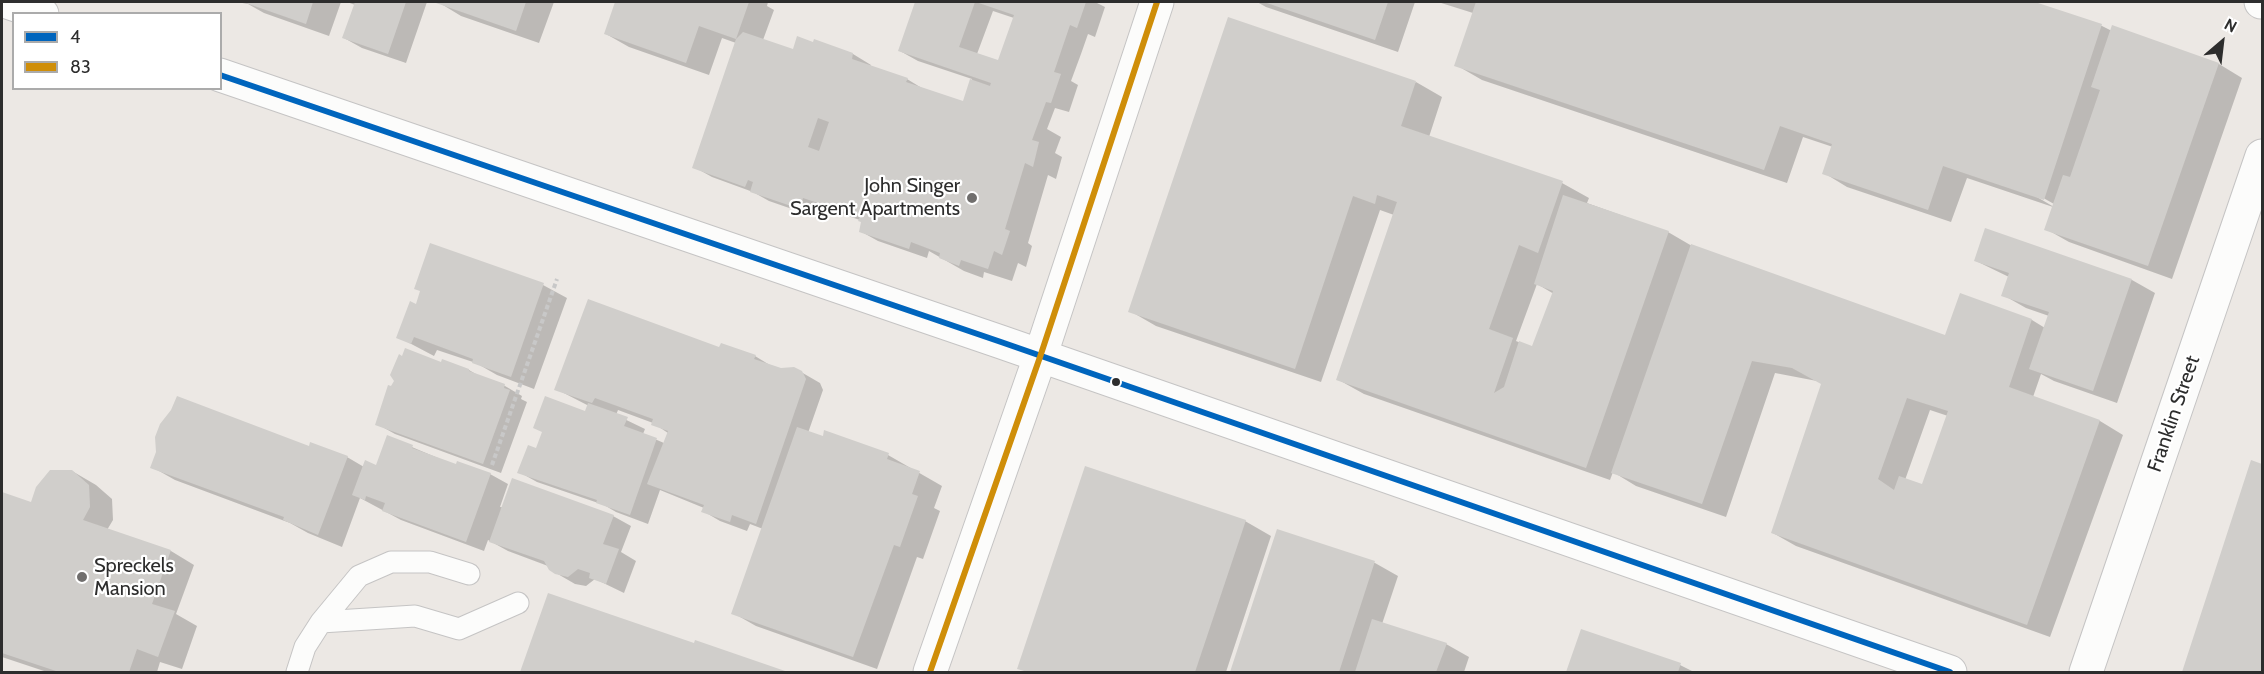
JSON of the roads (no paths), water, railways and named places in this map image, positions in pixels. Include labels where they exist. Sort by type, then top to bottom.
[{"type":"street","points":[[7,2],[36,12]]},
{"type":"street","points":[[930,672],[1040,357],[1157,2]]},
{"type":"street","points":[[222,76],[1001,342],[1950,672]]},
{"type":"street","name":"Franklin Street","points":[[2086,672],[2262,156]]},
{"type":"lane","points":[[297,672],[305,646],[321,622],[359,576],[391,562],[430,562],[469,574]]},
{"type":"lane","points":[[321,622],[416,616],[459,629],[518,603]]},
{"type":"place","name":"John Singer Sargent Apartments","points":[[972,198]]},
{"type":"place","name":"Spreckels Mansion","points":[[82,577]]}]
